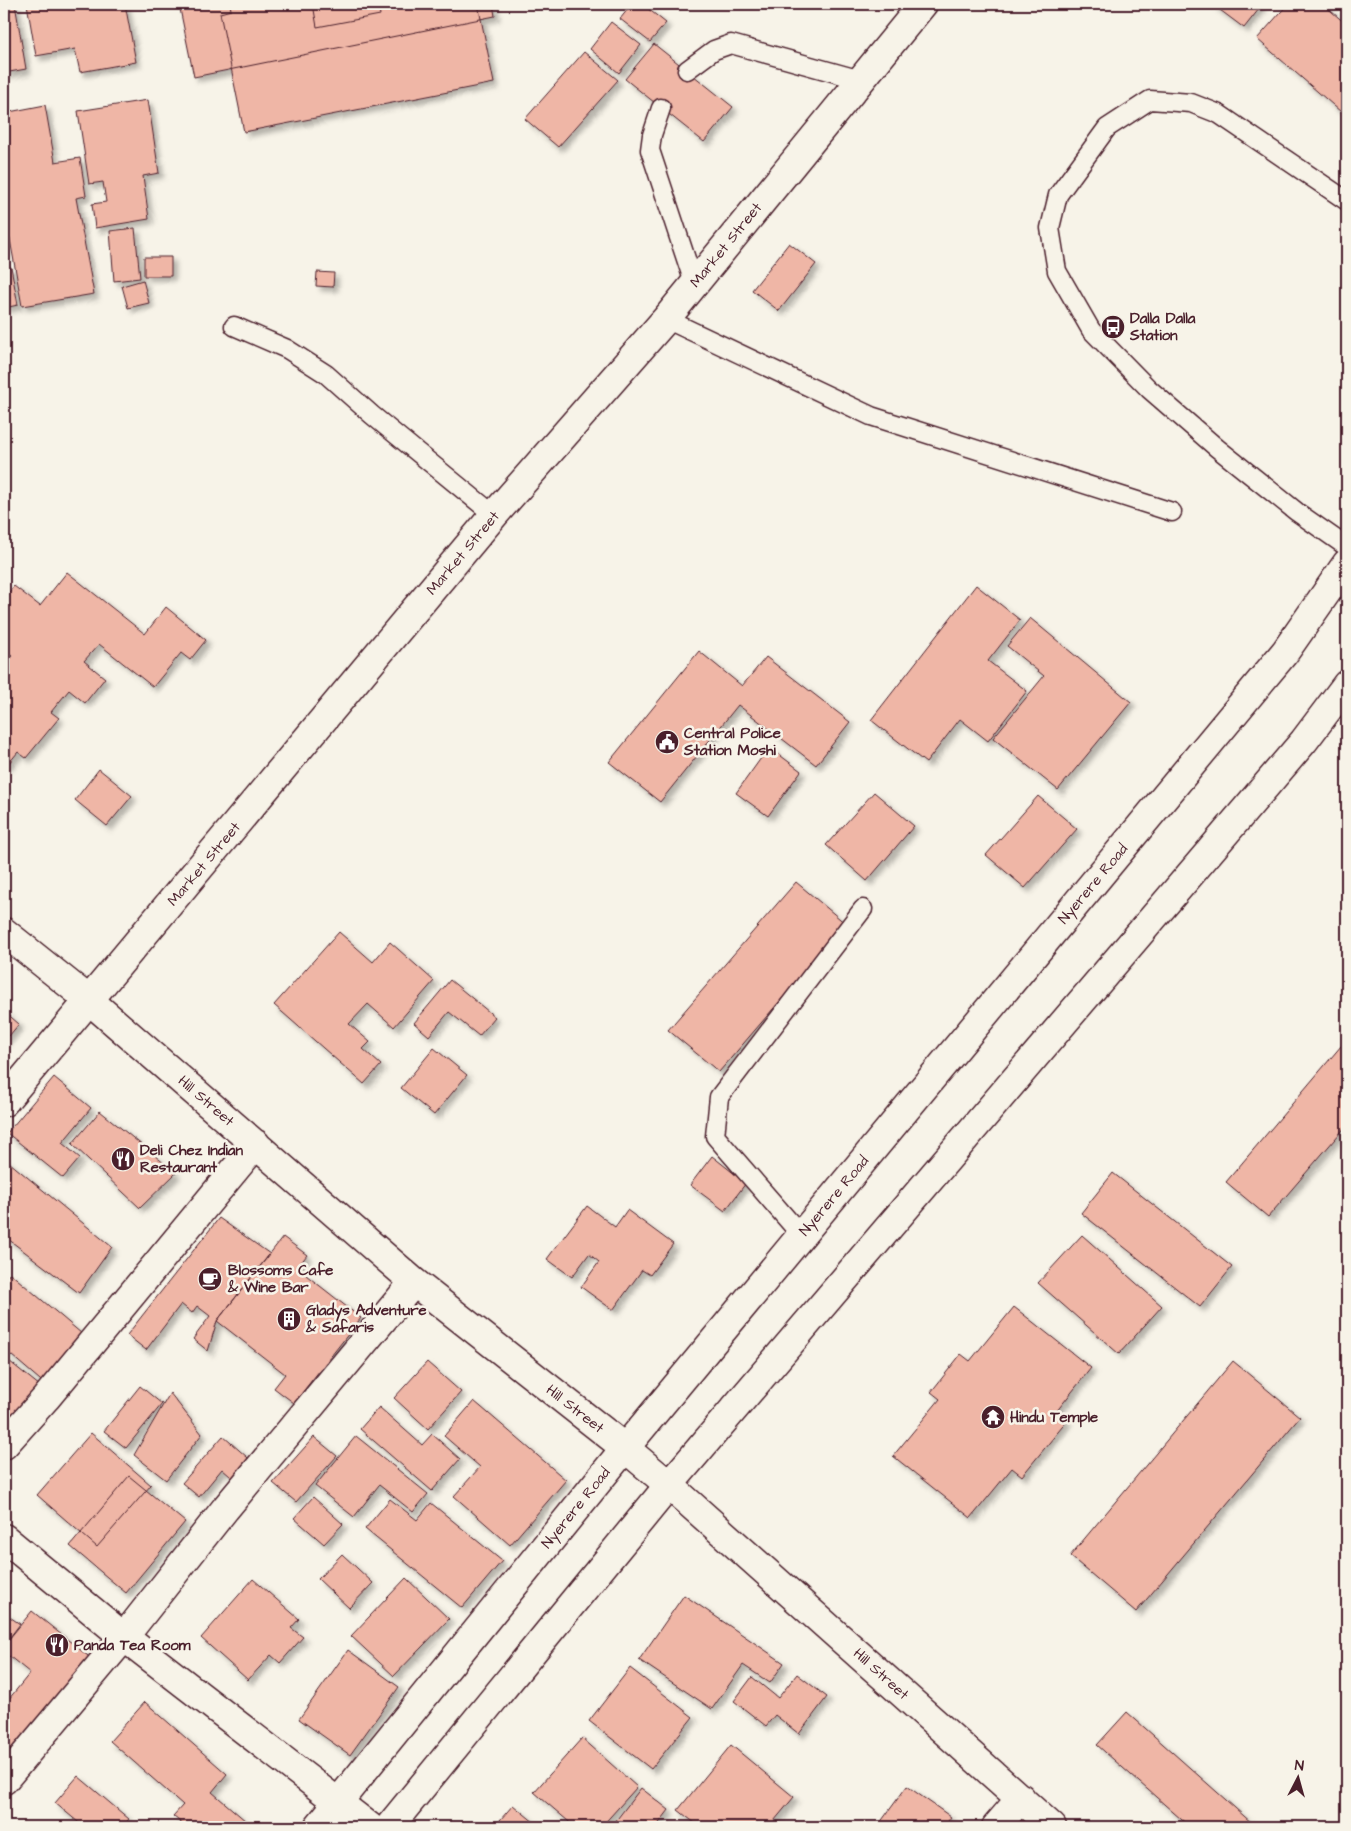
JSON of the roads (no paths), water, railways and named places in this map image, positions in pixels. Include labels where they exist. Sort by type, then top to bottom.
[{"type":"street","name":"Market Street","points":[[4,1102],[494,515],[666,319],[922,4]]},
{"type":"street","name":"Nyerere Road","points":[[318,1827],[625,1448],[1285,652],[1347,563]]},
{"type":"street","points":[[389,1827],[669,1485],[1304,741],[1347,684]]},
{"type":"street","name":"Hill Street","points":[[4,932],[89,1000],[414,1282],[625,1448],[669,1485],[1052,1827]]},
{"type":"street","points":[[4,1445],[46,1398],[256,1144]]},
{"type":"street","points":[[4,1780],[124,1636],[224,1509],[414,1282]]},
{"type":"street","points":[[4,1538],[124,1636],[370,1827]]},
{"type":"street","points":[[996,1827],[1021,1798]]},
{"type":"lane","points":[[687,70],[714,50],[731,44],[861,80]]},
{"type":"lane","points":[[1347,201],[1219,114],[1191,103],[1150,100],[1107,128],[1058,195],[1050,228],[1057,271],[1091,330],[1149,389],[1217,448],[1298,512],[1347,547]]},
{"type":"lane","points":[[661,108],[652,134],[650,150],[694,283]]},
{"type":"lane","points":[[666,319],[871,416],[1172,512]]},
{"type":"lane","points":[[234,326],[287,349],[326,374],[372,415],[494,515]]},
{"type":"lane","points":[[801,1235],[715,1136],[719,1096],[863,910]]},
{"type":"place","name":"Dalla Dalla Station","points":[[1113,327]]},
{"type":"place","name":"Central Police Station Moshi","points":[[667,742]]},
{"type":"place","name":"Deli Chez Indian Restaurant","points":[[123,1159]]},
{"type":"place","name":"Blossoms Cafe & Wine Bar","points":[[210,1279]]},
{"type":"place","name":"Gladys Adventure & Safaris","points":[[289,1319]]},
{"type":"place","name":"Hindu Temple","points":[[993,1417]]},
{"type":"place","name":"Panda Tea Room","points":[[57,1645]]}]
